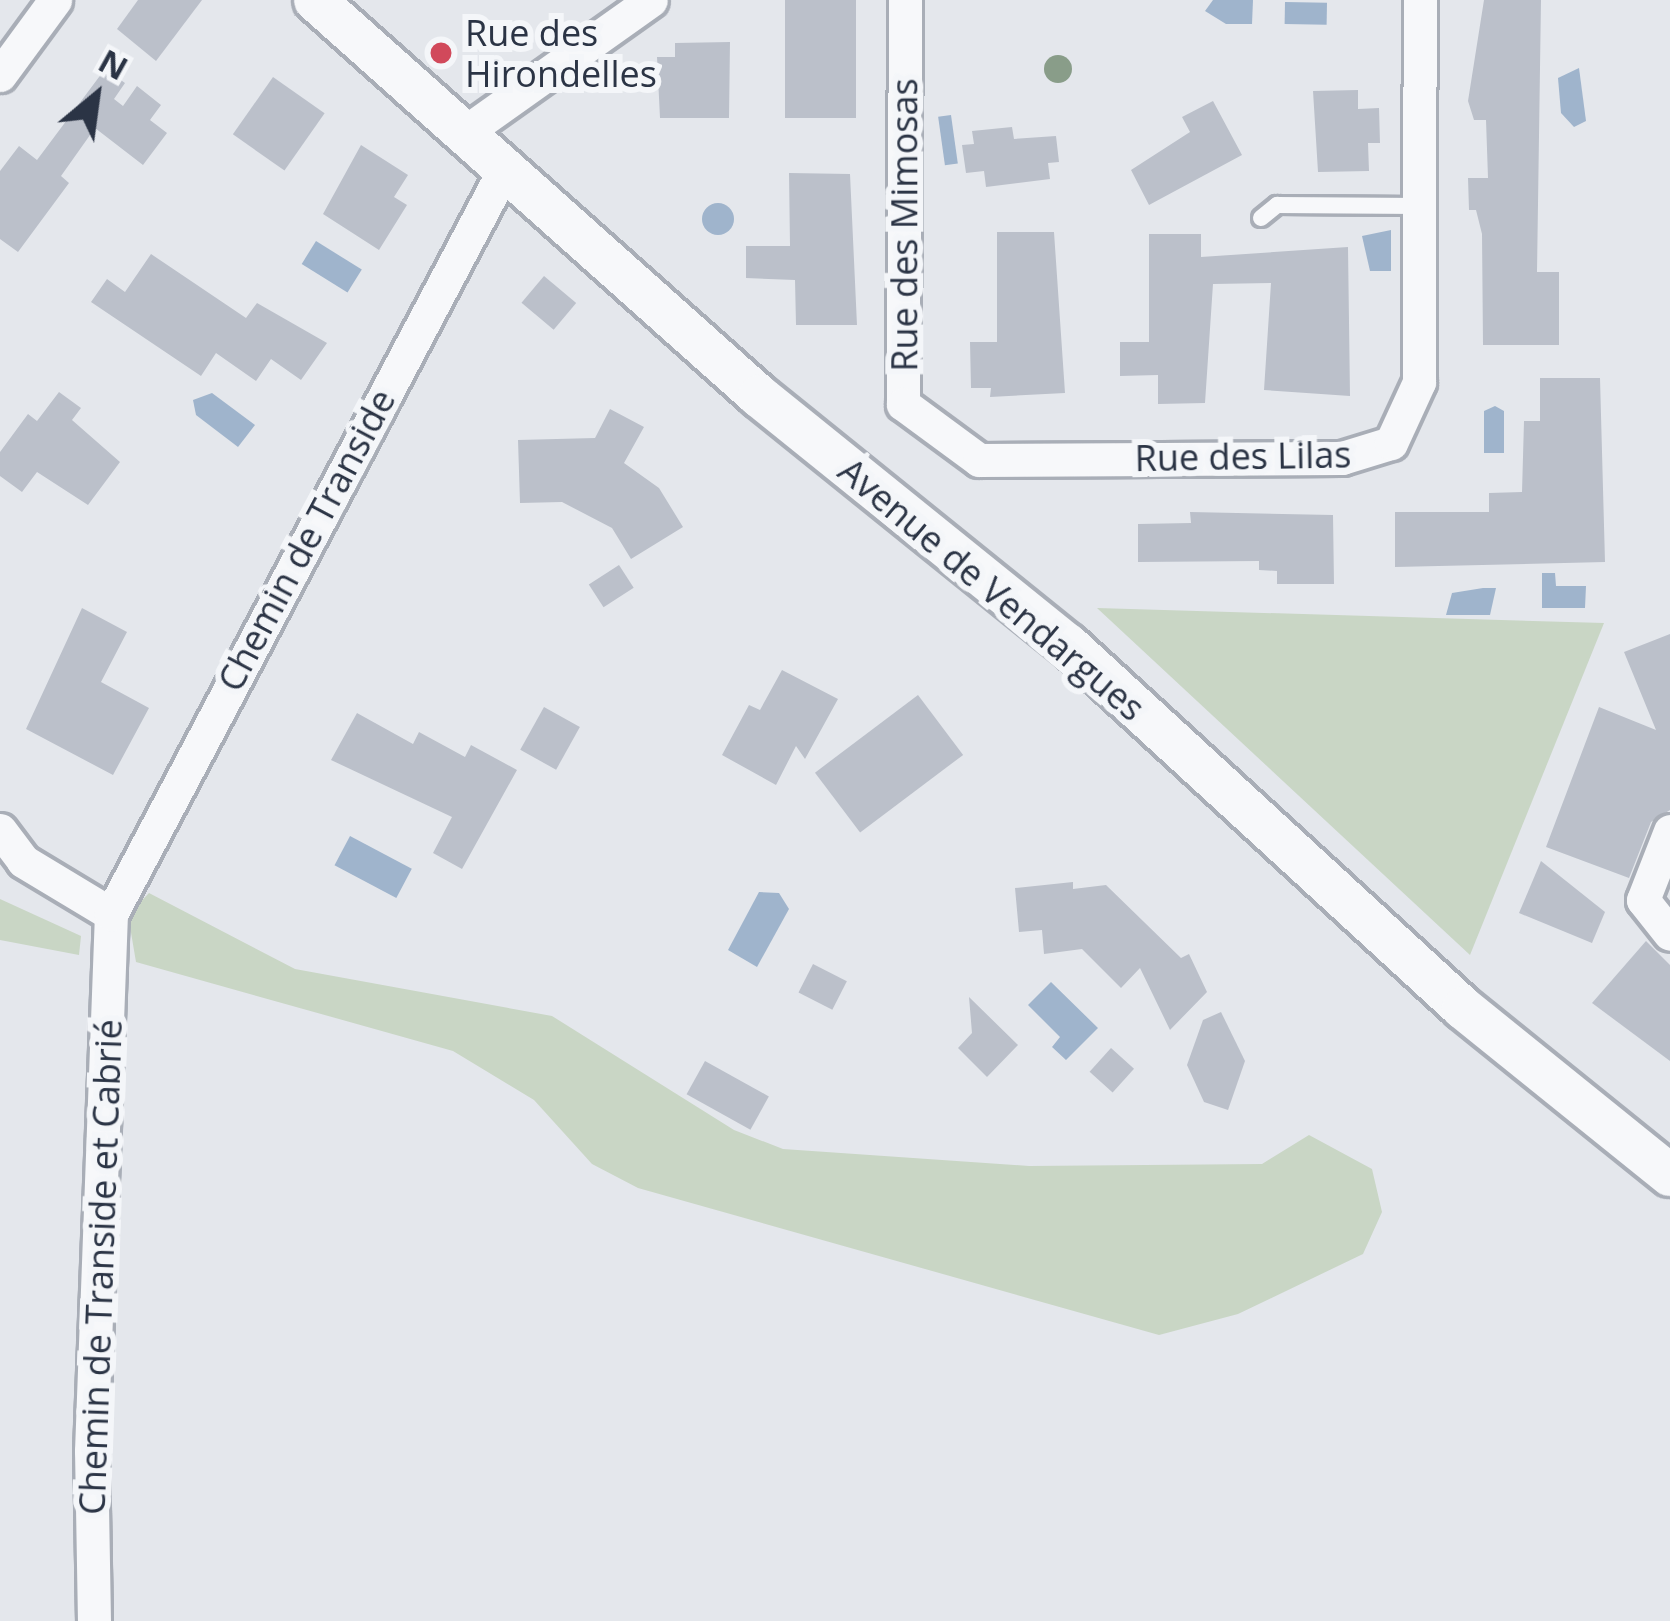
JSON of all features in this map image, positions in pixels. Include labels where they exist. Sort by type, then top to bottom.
[{"type":"street","points":[[0,75],[55,0]]},
{"type":"street","name":"Avenue de Vendargues","points":[[315,0],[759,395],[1068,645],[1463,1008],[1670,1175]]},
{"type":"street","points":[[464,134],[651,0]]},
{"type":"street","name":"Rue des Mimosas","points":[[905,0],[903,404],[939,432]]},
{"type":"street","name":"Rue des Lilas","points":[[939,432],[979,460],[1368,454],[1400,429],[1419,382],[1420,0]]},
{"type":"street","name":"Chemin de Transide","points":[[111,914],[505,168]]},
{"type":"street","points":[[0,830],[23,861],[111,914]]},
{"type":"street","points":[[1670,831],[1643,900],[1670,934]]},
{"type":"street","name":"Chemin de Transide et Cabrié","points":[[94,1621],[91,1451],[111,914]]},
{"type":"lane","points":[[1261,218],[1277,205],[1419,206]]},
{"type":"green space","points":[[1097,608],[1604,623],[1470,955]]},
{"type":"green space","points":[[149,893],[295,969],[552,1016],[734,1130],[783,1149],[1029,1166],[1262,1164],[1309,1135],[1372,1169],[1382,1212],[1363,1254],[1238,1314],[1159,1335],[638,1188],[592,1164],[534,1100],[453,1051],[136,962],[128,915]]},
{"type":"green space","points":[[0,899],[81,936],[79,955],[0,940]]},
{"type":"water","points":[[1213,0],[1253,0],[1252,24],[1226,24],[1205,11]]},
{"type":"water","points":[[1285,2],[1327,3],[1327,25],[1285,24]]},
{"type":"water","points":[[1579,68],[1586,121],[1574,127],[1561,113],[1558,78]]},
{"type":"water","points":[[951,115],[958,164],[945,165],[938,117]]},
{"type":"water","points":[[718,203],[729,208],[734,219],[729,230],[718,235],[707,230],[702,219],[707,208]]},
{"type":"water","points":[[1391,230],[1391,271],[1370,271],[1362,236]]},
{"type":"water","points":[[316,241],[362,270],[347,293],[302,264]]},
{"type":"water","points":[[212,393],[255,425],[238,447],[196,415],[193,400]]},
{"type":"water","points":[[1495,406],[1504,411],[1504,453],[1484,453],[1484,411]]},
{"type":"water","points":[[1542,573],[1555,573],[1556,586],[1586,586],[1585,608],[1542,608]]},
{"type":"water","points":[[1496,588],[1490,615],[1446,615],[1452,593]]},
{"type":"water","points":[[350,836],[412,869],[396,898],[335,865]]},
{"type":"water","points":[[759,892],[779,893],[789,909],[757,967],[728,950]]},
{"type":"water","points":[[1051,982],[1098,1028],[1066,1060],[1052,1047],[1060,1037],[1028,1005]]},
{"type":"building","points":[[138,0],[202,0],[156,61],[117,29]]},
{"type":"building","points":[[785,0],[856,0],[856,118],[785,118]]},
{"type":"building","points":[[1484,0],[1541,0],[1537,272],[1559,272],[1559,345],[1483,345],[1482,234],[1476,210],[1469,210],[1468,178],[1488,178],[1486,120],[1474,120],[1468,101]]},
{"type":"building","points":[[730,42],[729,118],[660,118],[657,57],[675,57],[675,43]]},
{"type":"building","points":[[105,69],[125,83],[114,99],[123,106],[137,86],[161,105],[150,120],[167,133],[143,165],[95,128],[61,176],[69,183],[18,252],[0,239],[0,171],[19,146],[37,160]]},
{"type":"building","points":[[273,77],[325,113],[284,170],[233,134]]},
{"type":"building","points":[[1358,90],[1358,109],[1379,108],[1380,143],[1368,143],[1369,171],[1318,172],[1313,91]]},
{"type":"building","points":[[1213,101],[1242,155],[1149,205],[1131,170],[1190,132],[1182,117]]},
{"type":"building","points":[[1012,127],[1014,139],[1056,136],[1059,162],[1048,163],[1050,179],[986,187],[984,171],[966,173],[962,145],[974,144],[972,131]]},
{"type":"building","points":[[361,145],[408,175],[394,197],[407,205],[379,250],[323,214]]},
{"type":"building","points":[[789,173],[850,174],[857,325],[796,325],[795,280],[746,278],[746,246],[790,246]]},
{"type":"building","points":[[997,232],[1054,232],[1065,393],[990,397],[991,388],[971,388],[970,342],[997,342]]},
{"type":"building","points":[[1149,234],[1201,234],[1201,257],[1348,247],[1350,396],[1264,390],[1271,283],[1213,284],[1205,403],[1158,404],[1158,375],[1120,376],[1120,342],[1149,342]]},
{"type":"building","points":[[151,254],[246,318],[257,303],[327,343],[301,380],[271,359],[256,381],[216,353],[201,376],[91,302],[107,279],[125,292]]},
{"type":"building","points":[[544,276],[576,303],[554,330],[522,303]]},
{"type":"building","points":[[1540,378],[1600,378],[1605,562],[1395,567],[1395,512],[1489,512],[1489,493],[1522,492],[1524,421],[1540,421]]},
{"type":"building","points":[[59,392],[81,408],[72,420],[120,462],[88,505],[37,472],[22,492],[0,476],[0,452],[28,414],[37,421]]},
{"type":"building","points":[[610,409],[644,427],[624,463],[659,488],[683,527],[631,559],[612,528],[562,502],[520,503],[518,440],[595,438]]},
{"type":"building","points":[[1190,512],[1333,515],[1334,584],[1277,584],[1277,571],[1259,570],[1259,561],[1138,562],[1138,524],[1191,523]]},
{"type":"building","points":[[619,565],[634,588],[604,607],[589,585]]},
{"type":"building","points":[[82,608],[127,632],[101,682],[149,708],[113,775],[26,729]]},
{"type":"building","points":[[1670,634],[1670,810],[1651,822],[1629,878],[1546,847],[1599,707],[1656,730],[1624,652]]},
{"type":"building","points":[[782,670],[838,699],[805,759],[796,746],[776,785],[722,755],[749,705],[760,710]]},
{"type":"building","points":[[918,695],[963,755],[860,833],[815,773]]},
{"type":"building","points":[[544,707],[580,727],[556,770],[520,750]]},
{"type":"building","points":[[357,713],[413,744],[419,732],[465,757],[471,745],[517,770],[462,869],[433,853],[452,817],[331,760]]},
{"type":"building","points":[[1541,861],[1605,912],[1592,943],[1519,913]]},
{"type":"building","points":[[1073,882],[1073,889],[1106,885],[1181,958],[1189,954],[1207,992],[1170,1030],[1140,968],[1121,988],[1082,949],[1044,954],[1042,930],[1019,932],[1015,888]]},
{"type":"building","points":[[1646,941],[1670,965],[1670,1061],[1592,1003]]},
{"type":"building","points":[[813,964],[847,981],[832,1010],[798,993]]},
{"type":"building","points":[[969,997],[1018,1045],[987,1077],[958,1048],[972,1033]]},
{"type":"building","points":[[1221,1012],[1245,1061],[1228,1110],[1204,1102],[1187,1065],[1203,1020]]},
{"type":"building","points":[[1111,1048],[1134,1069],[1113,1093],[1090,1072]]},
{"type":"building","points":[[705,1061],[769,1096],[750,1130],[687,1094]]},
{"type":"place","name":"Rue des Hirondelles","points":[[441,53]]}]
